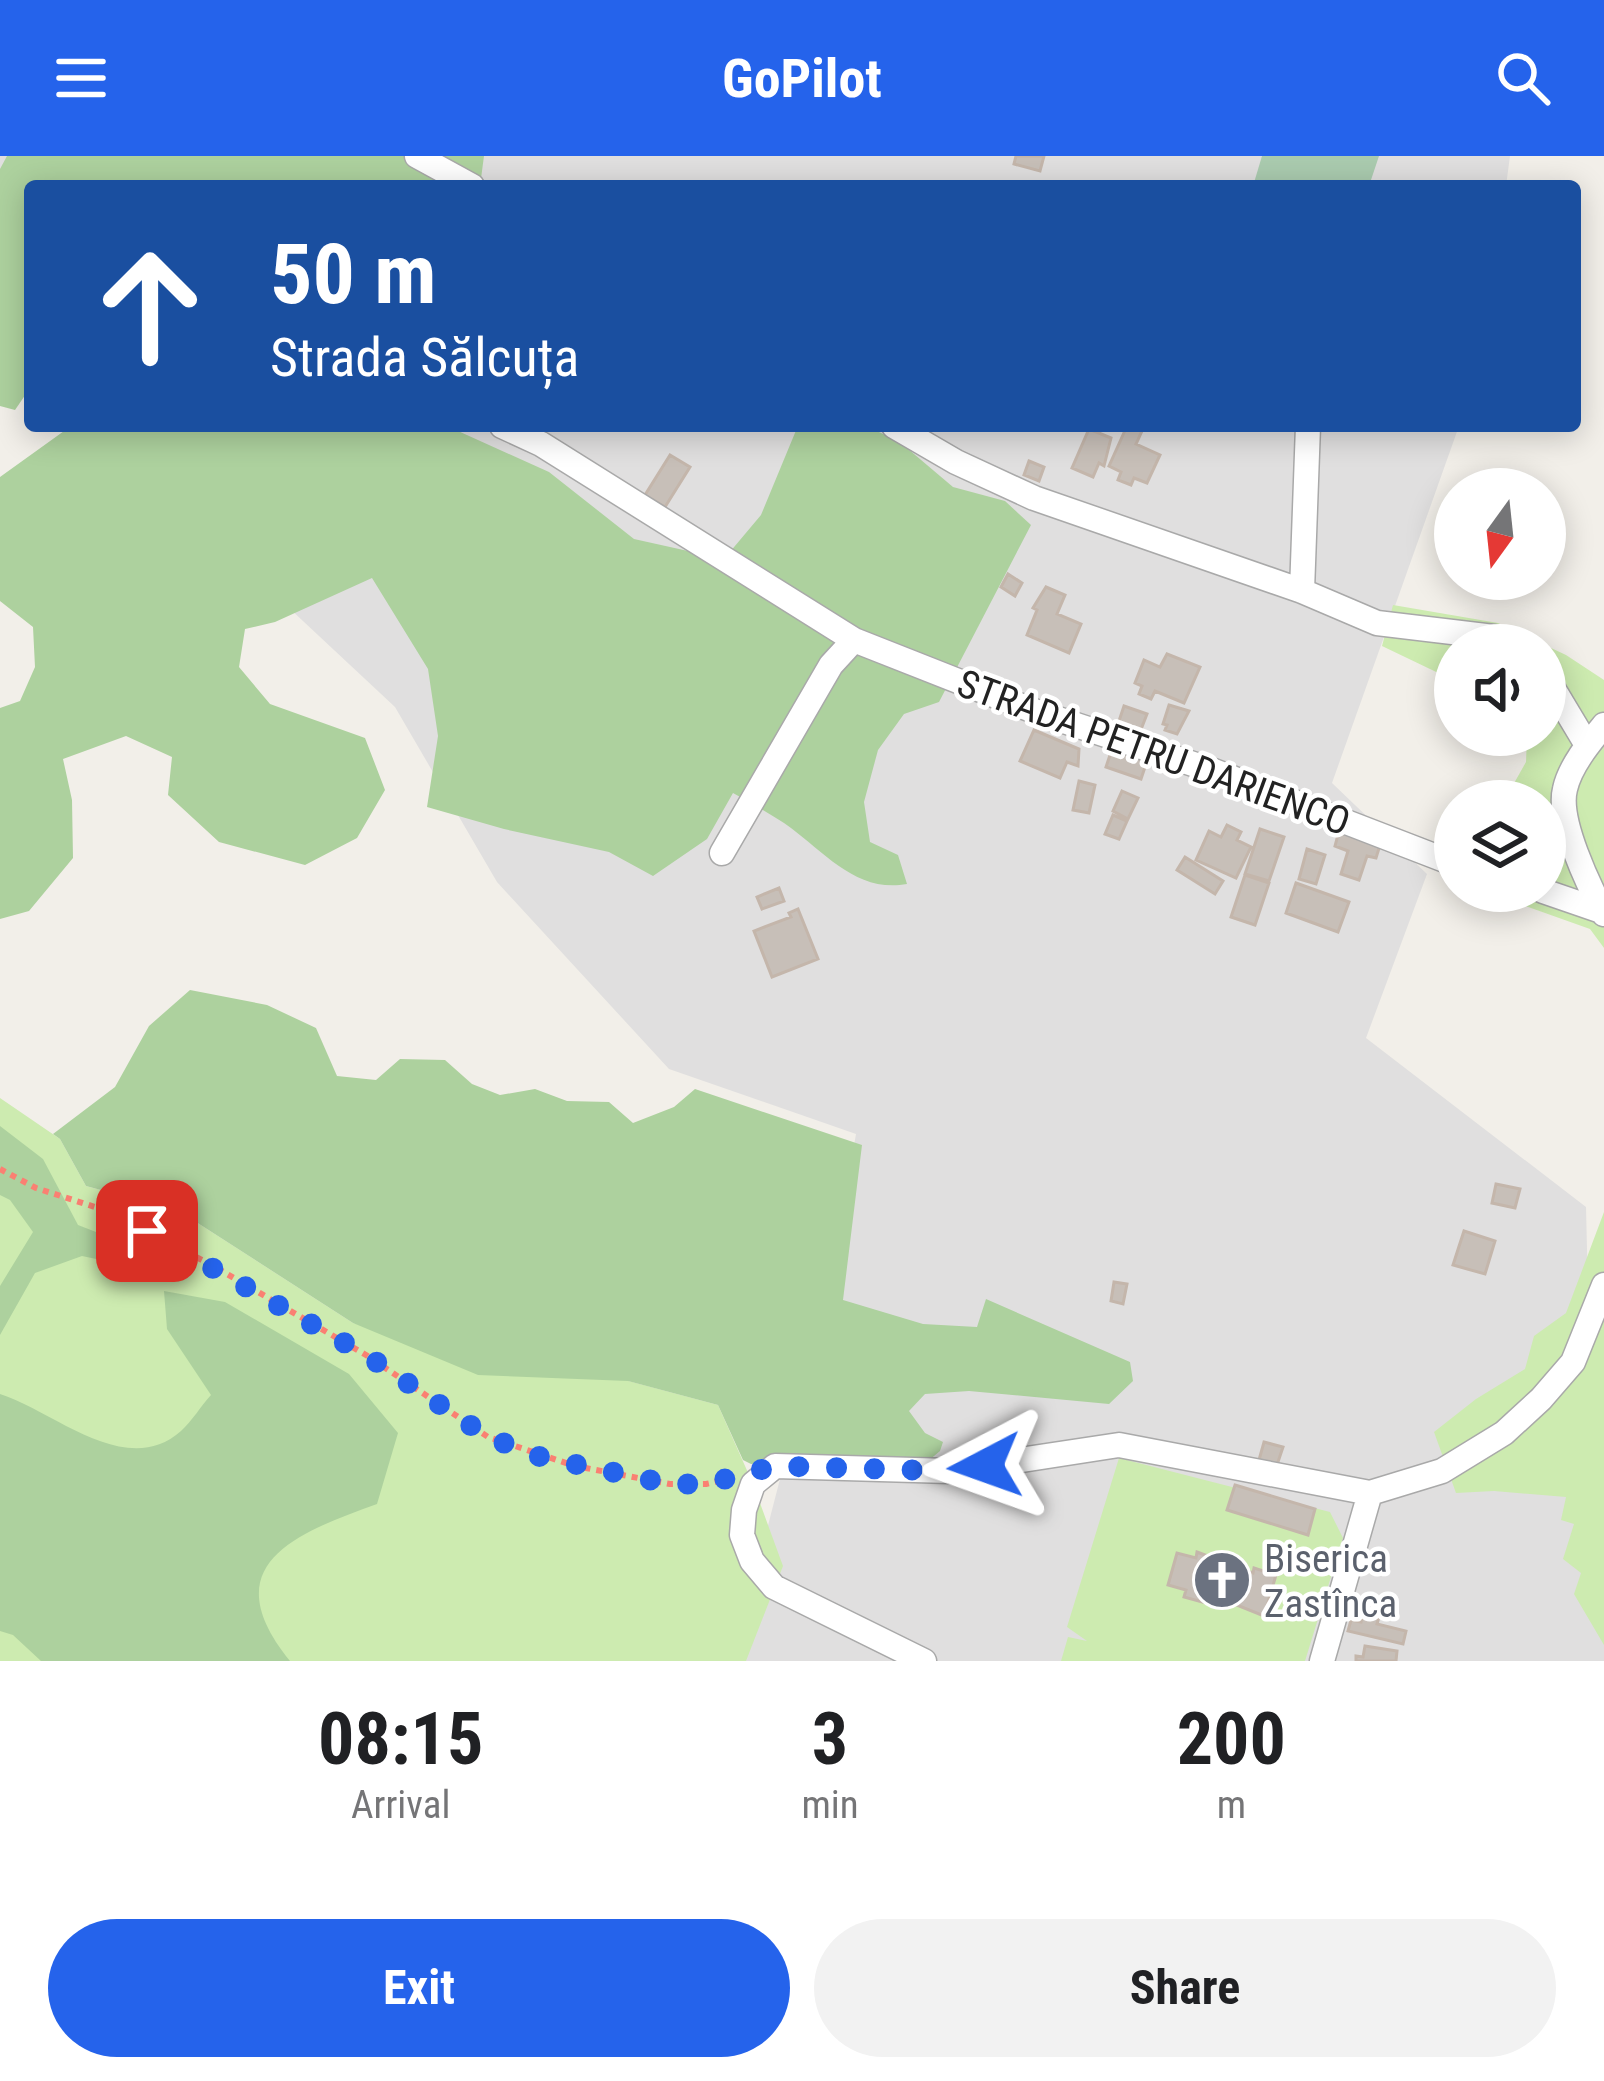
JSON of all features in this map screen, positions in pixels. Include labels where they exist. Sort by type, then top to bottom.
[{"type":"street","points":[[417,156],[461,180]]},
{"type":"street","name":"STRADA PETRU DARIENCO","points":[[515,432],[854,640],[1034,711],[1214,770],[1434,856]]},
{"type":"street","points":[[904,432],[1034,498],[1302,591],[1377,623],[1434,630]]},
{"type":"street","points":[[1302,591],[1308,432]]},
{"type":"street","points":[[722,853],[831,665],[854,640]]},
{"type":"street","points":[[1566,710],[1587,746]]},
{"type":"street","points":[[1604,725],[1587,746],[1564,791],[1574,852],[1604,912]]},
{"type":"street","points":[[1566,899],[1604,912]]},
{"type":"street","points":[[924,1661],[774,1587],[752,1562],[742,1535],[743,1510],[753,1484],[775,1466],[949,1471],[1119,1445],[1370,1493],[1442,1471],[1504,1433],[1573,1362],[1604,1285]]},
{"type":"street","points":[[1322,1661],[1370,1493]]},
{"type":"path","points":[[0,1169],[36,1188],[98,1208],[210,1264],[366,1355],[488,1437],[524,1452],[670,1484],[706,1484],[775,1466]]},
{"type":"shaded area","points":[[0,156],[1510,156],[1507,180],[24,180],[24,216],[0,338]]},
{"type":"shaded area","points":[[100,432],[1457,432],[1444,468],[1434,468],[1434,496],[1332,783],[1427,874],[1366,1038],[1586,1207],[1593,1500],[1604,1526],[1604,1661],[697,1661],[739,1638],[829,1289],[856,1134],[669,1069],[497,882],[395,707]]},
{"type":"green space","points":[[7,156],[484,156],[481,180],[24,180],[24,397],[15,410],[0,406],[0,169]]},
{"type":"green space","points":[[1262,156],[1379,156],[1371,180],[1255,180]]},
{"type":"green space","points":[[63,432],[460,432],[549,472],[634,539],[724,559],[761,515],[795,432],[879,432],[901,443],[953,487],[1005,501],[1031,525],[939,702],[904,714],[878,750],[864,802],[870,842],[898,855],[907,884],[873,883],[858,877],[733,793],[707,839],[653,876],[609,852],[427,807],[438,736],[428,669],[372,578],[275,622],[245,629],[239,667],[270,704],[365,738],[385,790],[357,838],[305,865],[219,842],[168,795],[172,757],[126,736],[63,759],[72,800],[73,858],[29,911],[0,919],[0,708],[20,701],[35,667],[33,627],[0,601],[0,477]]},
{"type":"green space","points":[[1393,605],[1500,624],[1434,624],[1434,671],[1382,646]]},
{"type":"green space","points":[[1566,655],[1604,680],[1604,948],[1590,929],[1542,912],[1566,912],[1566,780],[1516,780],[1526,756],[1566,756]]},
{"type":"green space","points":[[190,990],[267,1005],[316,1028],[337,1076],[376,1080],[400,1059],[445,1060],[472,1084],[500,1095],[535,1089],[567,1101],[609,1102],[633,1123],[674,1107],[695,1089],[862,1145],[843,1300],[923,1324],[977,1327],[986,1299],[1130,1362],[1133,1381],[1109,1404],[969,1391],[925,1394],[909,1411],[925,1433],[943,1442],[928,1461],[871,1457],[751,1464],[743,1460],[718,1405],[628,1381],[478,1375],[353,1323],[179,1211],[86,1186],[53,1134],[115,1087],[149,1026]]},
{"type":"green space","points":[[0,1098],[60,1139],[86,1186],[179,1211],[353,1323],[621,1379],[718,1405],[783,1566],[746,1661],[0,1661]]},
{"type":"green space","points":[[0,1126],[43,1159],[78,1225],[127,1244],[120,1264],[82,1256],[35,1273],[0,1335],[0,1286],[33,1232],[10,1200],[0,1195]]},
{"type":"green space","points":[[1604,1212],[1604,1645],[1574,1594],[1581,1573],[1563,1559],[1574,1524],[1561,1520],[1566,1497],[1456,1493],[1434,1432],[1525,1369],[1534,1336],[1566,1313]]},
{"type":"green space","points":[[164,1291],[225,1302],[349,1374],[398,1433],[377,1504],[292,1542],[273,1558],[262,1577],[259,1601],[268,1628],[290,1661],[41,1661],[13,1635],[0,1631],[0,1394],[114,1445],[160,1444],[181,1431],[211,1395],[167,1329]]},
{"type":"green space","points":[[1119,1458],[1330,1512],[1343,1538],[1305,1661],[1061,1661],[1068,1637],[1087,1641],[1067,1627]]},
{"type":"building","points":[[1016,156],[1044,156],[1040,171],[1014,164]]},
{"type":"building","points":[[1088,432],[1111,438],[1104,466],[1099,463],[1093,477],[1072,468]]},
{"type":"building","points":[[1124,432],[1142,432],[1136,444],[1160,455],[1147,483],[1134,478],[1131,485],[1118,480],[1121,472],[1109,466]]},
{"type":"building","points":[[670,455],[690,467],[665,507],[645,495]]},
{"type":"building","points":[[1029,461],[1044,467],[1039,481],[1024,475]]},
{"type":"building","points":[[1008,574],[1022,583],[1015,596],[1001,587]]},
{"type":"building","points":[[1046,587],[1065,595],[1057,614],[1081,624],[1069,653],[1027,635],[1037,610],[1033,608]]},
{"type":"building","points":[[1167,654],[1200,667],[1184,703],[1155,691],[1151,699],[1139,694],[1142,686],[1135,683],[1144,660],[1160,667]]},
{"type":"building","points":[[1169,705],[1189,711],[1177,734],[1165,730],[1163,724]]},
{"type":"building","points":[[1124,706],[1147,714],[1140,732],[1118,724]]},
{"type":"building","points":[[1034,730],[1079,749],[1078,766],[1067,762],[1060,778],[1020,761]]},
{"type":"building","points":[[1112,749],[1147,761],[1141,779],[1106,767]]},
{"type":"building","points":[[1079,781],[1095,785],[1089,813],[1073,810]]},
{"type":"building","points":[[1122,791],[1138,798],[1128,819],[1113,811]]},
{"type":"building","points":[[1113,815],[1127,821],[1119,839],[1105,834]]},
{"type":"building","points":[[1227,825],[1241,832],[1237,840],[1251,847],[1236,878],[1196,860],[1209,831],[1221,837]]},
{"type":"building","points":[[1260,829],[1284,837],[1269,881],[1245,874]]},
{"type":"building","points":[[1339,831],[1380,845],[1376,858],[1367,856],[1359,880],[1341,874],[1348,851],[1335,846]]},
{"type":"building","points":[[1307,849],[1325,855],[1316,884],[1299,879]]},
{"type":"building","points":[[1185,857],[1223,881],[1215,894],[1177,870]]},
{"type":"building","points":[[1245,875],[1269,883],[1255,925],[1231,917]]},
{"type":"building","points":[[1296,883],[1349,902],[1338,932],[1286,913]]},
{"type":"building","points":[[779,888],[784,901],[762,909],[757,897]]},
{"type":"building","points":[[798,909],[818,959],[772,977],[754,931],[791,917],[789,913]]},
{"type":"building","points":[[1496,1184],[1520,1189],[1515,1208],[1492,1203]]},
{"type":"building","points":[[1464,1231],[1495,1241],[1485,1274],[1453,1265]]},
{"type":"building","points":[[1114,1282],[1127,1284],[1123,1304],[1111,1301]]},
{"type":"building","points":[[1264,1442],[1283,1447],[1277,1465],[1259,1460]]},
{"type":"building","points":[[1235,1485],[1315,1509],[1308,1535],[1227,1510]]},
{"type":"building","name":"Biserica Zastînca","points":[[1197,1552],[1253,1573],[1254,1568],[1276,1575],[1264,1616],[1222,1599],[1220,1607],[1184,1597],[1186,1590],[1168,1585],[1177,1553],[1196,1558]]},
{"type":"building","points":[[1363,1613],[1379,1617],[1377,1624],[1406,1631],[1403,1644],[1348,1631],[1351,1620],[1361,1622]]},
{"type":"building","points":[[1365,1646],[1397,1651],[1396,1661],[1356,1661],[1356,1656],[1363,1657]]},
{"type":"place","name":"Biserica Zastînca","points":[[1222,1580]]},
{"type":"route","points":[[147,1231],[366,1355],[488,1437],[541,1457],[670,1484],[706,1484],[775,1466],[949,1471],[985,1466]]}]
